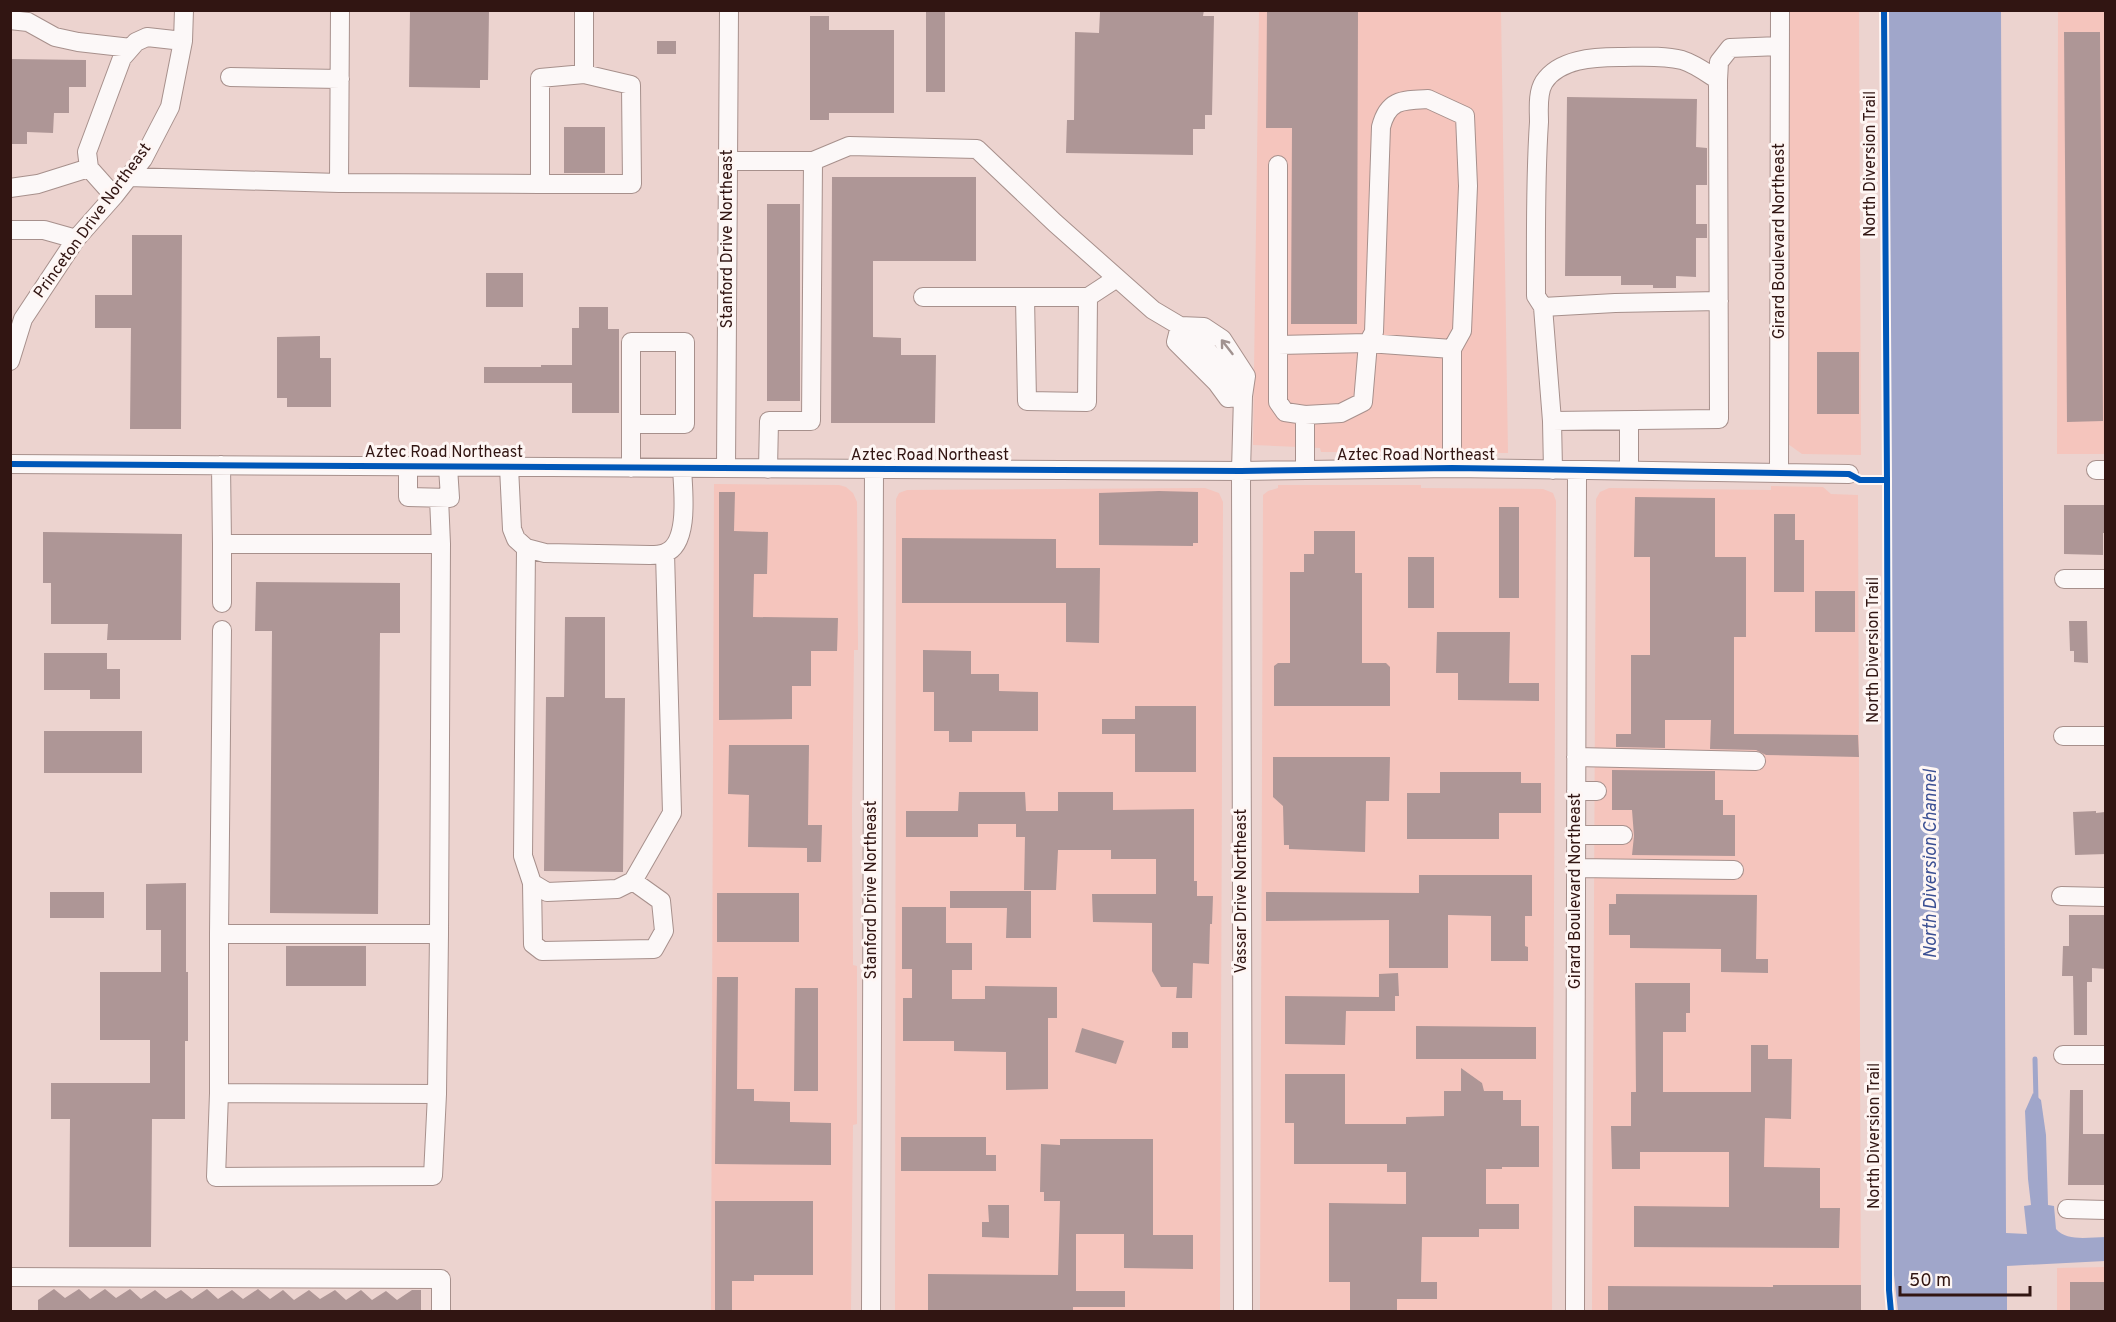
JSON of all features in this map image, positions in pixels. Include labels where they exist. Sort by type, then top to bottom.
[{"type":"street","name":"Princeton Drive Northeast","points":[[10,361],[17,319],[76,239],[143,159],[170,107],[183,41],[184,10]]},
{"type":"street","points":[[339,183],[340,10]]},
{"type":"street","points":[[584,10],[584,74]]},
{"type":"street","name":"Stanford Drive Northeast","points":[[726,468],[729,10]]},
{"type":"street","name":"Girard Boulevard Northeast","points":[[1779,472],[1780,10]]},
{"type":"street","points":[[10,20],[28,22],[55,37],[131,48]]},
{"type":"street","points":[[114,196],[88,168],[87,152],[122,58],[136,42],[147,38],[183,41]]},
{"type":"street","points":[[1552,421],[1629,422],[1719,419],[1719,62],[1730,48],[1780,46]]},
{"type":"street","points":[[1553,470],[1544,307],[1536,296],[1537,155],[1540,93],[1544,83],[1554,71],[1572,62],[1602,57],[1659,57],[1683,60],[1718,80]]},
{"type":"street","points":[[128,177],[339,183],[632,184],[631,85],[584,74],[540,78],[540,183]]},
{"type":"street","points":[[230,77],[340,79]]},
{"type":"street","points":[[1278,165],[1278,402],[1285,412],[1305,415],[1341,413],[1363,402],[1368,343],[1374,332],[1381,127],[1384,113],[1401,100],[1428,99],[1465,116],[1468,186],[1462,331],[1452,349],[1452,468]]},
{"type":"street","points":[[728,161],[813,161],[849,146],[977,149],[1055,223],[1153,310],[1180,326],[1176,342],[1217,383],[1228,398],[1243,396]]},
{"type":"street","points":[[768,469],[769,421],[811,421],[813,161]]},
{"type":"street","points":[[10,188],[38,184],[88,168]]},
{"type":"street","points":[[10,230],[44,230],[76,239]]},
{"type":"street","points":[[924,297],[1088,297],[1117,278]]},
{"type":"street","points":[[1025,298],[1027,401],[1087,402],[1088,297]]},
{"type":"street","points":[[1544,307],[1719,301]]},
{"type":"street","name":"Vassar Drive Northeast","points":[[1180,326],[1204,327],[1222,339],[1246,376],[1243,396],[1241,471],[1243,1311]]},
{"type":"street","points":[[631,424],[685,424],[685,342],[631,342],[631,424],[631,468]]},
{"type":"street","points":[[1278,345],[1368,343],[1452,349]]},
{"type":"street","points":[[1305,415],[1305,470]]},
{"type":"street","points":[[1629,422],[1629,470]]},
{"type":"street","name":"Aztec Road Northeast","points":[[10,464],[1241,471],[1452,468],[1849,474]]},
{"type":"street","points":[[221,465],[222,603]]},
{"type":"street","points":[[408,466],[408,497],[439,498],[450,498],[448,467]]},
{"type":"street","points":[[509,467],[512,529],[516,539],[526,548],[556,553],[650,555],[665,553],[672,548],[680,536],[682,468]]},
{"type":"street","name":"Stanford Drive Northeast","points":[[871,1311],[874,469]]},
{"type":"street","name":"Girard Boulevard Northeast","points":[[1575,1311],[1577,471]]},
{"type":"street","points":[[222,630],[219,1093],[216,1177],[433,1176],[437,1094],[439,934],[441,544],[439,498]]},
{"type":"street","points":[[222,544],[441,544]]},
{"type":"street","points":[[526,548],[523,856],[532,883],[532,944],[542,951],[654,949],[664,931],[662,901],[633,881]]},
{"type":"street","points":[[532,883],[547,892],[617,889],[633,881],[672,813],[665,553]]},
{"type":"street","points":[[2064,579],[2106,579]]},
{"type":"street","points":[[2063,736],[2106,736]]},
{"type":"street","points":[[1576,757],[1756,761]]},
{"type":"street","points":[[1576,790],[1597,791]]},
{"type":"street","points":[[1576,834],[1623,835]]},
{"type":"street","points":[[1576,868],[1734,870]]},
{"type":"street","points":[[2061,897],[2106,897]]},
{"type":"street","points":[[219,934],[439,934]]},
{"type":"street","points":[[2063,1055],[2106,1055]]},
{"type":"street","points":[[219,1093],[437,1094]]},
{"type":"street","points":[[2067,1209],[2106,1210]]},
{"type":"street","points":[[10,1276],[441,1279],[441,1311]]},
{"type":"shaded area","points":[[1259,11],[1501,11],[1508,453],[1321,452],[1320,448],[1253,445]]},
{"type":"shaded area","points":[[1786,11],[1859,11],[1861,455],[1802,454],[1788,444]]},
{"type":"shaded area","points":[[2058,11],[2105,11],[2105,454],[2057,454]]},
{"type":"shaded area","points":[[714,484],[839,485],[853,493],[857,502],[858,650],[854,650],[852,811],[853,965],[857,966],[857,1124],[853,1125],[851,1311],[711,1312]]},
{"type":"shaded area","points":[[1278,485],[1421,485],[1421,488],[1543,489],[1553,493],[1556,501],[1552,1311],[1260,1312],[1263,495],[1278,488]]},
{"type":"shaded area","points":[[1771,486],[1823,487],[1831,494],[1858,495],[1861,1311],[1592,1312],[1596,499],[1600,492],[1609,488],[1771,490]]},
{"type":"shaded area","points":[[1205,488],[1219,493],[1223,502],[1220,1311],[895,1312],[896,499],[899,493],[907,490]]},
{"type":"shaded area","points":[[2105,1267],[2105,1311],[2057,1311],[2057,1268]]},
{"type":"water","name":"North Diversion Channel","points":[[1888,11],[2001,11],[2006,1233],[2027,1234],[2024,1206],[2031,1205],[2025,1111],[2033,1093],[2041,1100],[2046,1135],[2048,1205],[2054,1206],[2056,1229],[2072,1237],[2106,1237],[2105,1261],[2007,1266],[2007,1311],[1898,1311],[1893,1266]]},
{"type":"building","points":[[410,10],[489,10],[488,80],[480,80],[480,88],[409,87]]},
{"type":"building","points":[[926,10],[945,10],[945,92],[926,92]]},
{"type":"building","points":[[1204,10],[1203,16],[1214,16],[1212,115],[1205,115],[1205,129],[1193,129],[1193,155],[1066,153],[1067,120],[1074,120],[1075,32],[1099,33],[1100,12]]},
{"type":"building","points":[[1267,10],[1358,10],[1357,324],[1291,324],[1292,128],[1266,128]]},
{"type":"building","points":[[810,16],[829,16],[829,30],[894,30],[894,113],[829,113],[829,120],[810,120]]},
{"type":"building","points":[[2064,32],[2100,32],[2103,421],[2067,422]]},
{"type":"building","points":[[657,41],[676,41],[676,54],[657,54]]},
{"type":"building","points":[[10,59],[86,60],[86,87],[69,87],[69,113],[54,113],[53,133],[27,132],[27,144],[10,144]]},
{"type":"building","points":[[1567,97],[1697,99],[1696,147],[1707,148],[1707,185],[1696,185],[1696,224],[1707,224],[1707,238],[1696,238],[1696,277],[1676,276],[1676,288],[1653,288],[1653,285],[1621,285],[1621,276],[1565,276]]},
{"type":"building","points":[[564,127],[605,127],[605,173],[564,173]]},
{"type":"building","points":[[832,177],[976,177],[976,261],[873,261],[873,337],[901,338],[901,355],[936,355],[935,423],[831,423]]},
{"type":"building","points":[[767,204],[800,204],[800,401],[767,401]]},
{"type":"building","points":[[132,235],[182,235],[181,429],[130,429],[131,328],[95,328],[95,295],[132,295]]},
{"type":"building","points":[[486,273],[523,273],[523,307],[486,307]]},
{"type":"building","points":[[579,307],[608,307],[608,329],[619,329],[619,413],[572,413],[572,383],[484,383],[484,367],[572,365],[572,328],[579,328]]},
{"type":"building","points":[[320,336],[320,358],[331,358],[331,407],[287,407],[287,398],[277,398],[277,337]]},
{"type":"building","points":[[1817,352],[1859,352],[1859,414],[1817,414]]},
{"type":"building","points":[[719,492],[735,492],[734,531],[768,532],[767,574],[754,574],[753,617],[838,618],[837,651],[811,651],[811,686],[792,686],[792,719],[719,720]]},
{"type":"building","points":[[1198,492],[1198,543],[1193,543],[1193,546],[1099,545],[1099,493]]},
{"type":"building","points":[[1635,497],[1715,498],[1715,557],[1746,557],[1746,637],[1734,637],[1734,734],[1858,735],[1859,757],[1766,755],[1756,750],[1710,749],[1711,720],[1665,720],[1665,748],[1616,747],[1616,734],[1631,734],[1631,655],[1650,655],[1650,557],[1634,557]]},
{"type":"building","points":[[2064,505],[2104,505],[2106,533],[2103,533],[2103,555],[2064,554]]},
{"type":"building","points":[[1499,507],[1519,507],[1519,598],[1499,598]]},
{"type":"building","points":[[1774,514],[1795,514],[1795,540],[1804,540],[1804,592],[1774,592]]},
{"type":"building","points":[[1314,531],[1355,531],[1355,573],[1362,573],[1362,663],[1386,663],[1390,667],[1390,706],[1274,706],[1274,666],[1278,663],[1290,663],[1290,572],[1304,572],[1304,554],[1314,554]]},
{"type":"building","points":[[43,532],[182,534],[181,640],[107,640],[108,624],[51,624],[51,583],[43,583]]},
{"type":"building","points":[[902,538],[1056,539],[1056,568],[1100,568],[1099,643],[1066,642],[1066,603],[902,603]]},
{"type":"building","points":[[1408,557],[1434,557],[1434,608],[1408,608]]},
{"type":"building","points":[[256,582],[400,583],[400,633],[380,633],[378,914],[270,913],[272,631],[255,631]]},
{"type":"building","points":[[1815,591],[1855,591],[1855,632],[1815,632]]},
{"type":"building","points":[[565,617],[605,617],[605,698],[625,698],[623,872],[544,871],[546,697],[564,697]]},
{"type":"building","points":[[2069,621],[2087,621],[2088,663],[2074,662],[2074,651],[2070,651]]},
{"type":"building","points":[[1437,632],[1510,632],[1509,683],[1539,683],[1539,701],[1458,700],[1458,673],[1436,673]]},
{"type":"building","points":[[923,650],[971,651],[971,674],[999,674],[999,691],[1038,692],[1038,731],[972,731],[972,742],[949,742],[949,731],[934,731],[934,692],[923,692]]},
{"type":"building","points":[[44,653],[107,653],[107,669],[120,669],[120,699],[90,699],[90,690],[44,690]]},
{"type":"building","points":[[1135,706],[1196,706],[1196,772],[1135,772],[1135,734],[1102,734],[1102,719],[1135,719]]},
{"type":"building","points":[[44,731],[142,731],[142,773],[44,773]]},
{"type":"building","points":[[729,745],[809,745],[808,825],[822,825],[821,862],[807,862],[807,848],[748,847],[749,795],[728,794]]},
{"type":"building","points":[[1273,757],[1390,757],[1389,801],[1366,801],[1365,852],[1289,849],[1289,845],[1284,845],[1283,806],[1273,797]]},
{"type":"building","points":[[1612,770],[1715,771],[1715,800],[1723,800],[1723,815],[1735,815],[1735,856],[1632,855],[1634,836],[1632,810],[1612,810]]},
{"type":"building","points":[[1440,772],[1521,772],[1521,783],[1541,783],[1541,813],[1499,813],[1499,839],[1407,839],[1407,793],[1440,793]]},
{"type":"building","points":[[959,792],[1025,792],[1026,811],[1058,811],[1058,792],[1113,792],[1113,810],[1194,809],[1194,881],[1197,881],[1197,896],[1213,896],[1209,964],[1193,963],[1192,998],[1176,998],[1177,987],[1161,987],[1152,971],[1152,923],[1093,922],[1092,894],[1156,894],[1156,859],[1111,859],[1111,850],[1058,850],[1056,890],[1024,890],[1025,837],[1016,837],[1016,824],[978,824],[978,837],[906,837],[906,811],[958,811]]},
{"type":"building","points":[[2096,811],[2096,813],[2105,812],[2106,854],[2075,855],[2073,812]]},
{"type":"building","points":[[1419,875],[1532,875],[1532,916],[1525,916],[1525,946],[1528,947],[1528,961],[1491,961],[1491,916],[1448,915],[1448,968],[1389,968],[1389,920],[1266,921],[1266,892],[1419,893]]},
{"type":"building","points":[[186,883],[188,1041],[185,1041],[185,1119],[152,1119],[151,1247],[69,1247],[70,1119],[51,1119],[51,1083],[150,1083],[150,1040],[100,1040],[100,972],[161,972],[161,930],[146,930],[146,884]]},
{"type":"building","points":[[950,891],[1031,891],[1031,938],[1006,938],[1007,908],[950,908]]},
{"type":"building","points":[[50,892],[104,892],[104,918],[50,918]]},
{"type":"building","points":[[717,893],[799,893],[799,942],[717,942]]},
{"type":"building","points":[[1616,894],[1757,895],[1756,959],[1768,959],[1768,973],[1721,972],[1721,949],[1630,948],[1630,935],[1609,935],[1609,904],[1616,904]]},
{"type":"building","points":[[902,907],[946,907],[946,943],[972,943],[972,970],[952,970],[952,999],[985,999],[985,986],[1057,987],[1057,1018],[1048,1018],[1048,1089],[1006,1090],[1006,1052],[954,1051],[954,1041],[903,1041],[903,998],[912,998],[912,969],[902,969]]},
{"type":"building","points":[[2069,915],[2106,915],[2106,969],[2092,968],[2092,982],[2087,982],[2087,1035],[2074,1035],[2073,976],[2062,976],[2063,946],[2069,946]]},
{"type":"building","points":[[286,946],[366,946],[366,986],[286,986]]},
{"type":"building","points":[[1398,973],[1399,996],[1395,996],[1395,1011],[1346,1011],[1345,1045],[1285,1044],[1285,996],[1379,997],[1379,974]]},
{"type":"building","points":[[717,977],[738,977],[737,1089],[754,1089],[754,1101],[790,1102],[790,1122],[831,1123],[831,1165],[715,1164]]},
{"type":"building","points":[[1635,983],[1690,983],[1690,1013],[1686,1013],[1686,1032],[1663,1032],[1663,1092],[1751,1092],[1751,1045],[1768,1045],[1768,1059],[1792,1059],[1791,1119],[1765,1118],[1764,1167],[1820,1168],[1820,1208],[1840,1208],[1839,1248],[1634,1247],[1634,1206],[1729,1207],[1729,1152],[1640,1152],[1640,1169],[1612,1169],[1611,1126],[1631,1126],[1631,1092],[1636,1092]]},
{"type":"building","points":[[795,988],[818,988],[818,1091],[794,1091]]},
{"type":"building","points":[[1416,1026],[1536,1027],[1536,1059],[1416,1059]]},
{"type":"building","points":[[1082,1028],[1124,1041],[1116,1064],[1075,1052]]},
{"type":"building","points":[[1172,1032],[1188,1032],[1188,1048],[1172,1048]]},
{"type":"building","points":[[1461,1068],[1482,1083],[1484,1091],[1503,1091],[1503,1100],[1521,1100],[1521,1126],[1539,1126],[1539,1167],[1486,1169],[1486,1204],[1519,1204],[1519,1229],[1479,1229],[1479,1237],[1422,1237],[1421,1282],[1437,1282],[1437,1299],[1397,1299],[1397,1311],[1350,1311],[1350,1282],[1329,1282],[1329,1203],[1406,1204],[1406,1172],[1387,1172],[1387,1164],[1294,1164],[1294,1123],[1285,1123],[1285,1074],[1345,1074],[1345,1124],[1406,1124],[1406,1117],[1444,1116],[1444,1091],[1461,1091]]},
{"type":"building","points":[[2070,1090],[2083,1090],[2083,1134],[2106,1134],[2106,1185],[2068,1185]]},
{"type":"building","points":[[901,1137],[986,1137],[986,1155],[996,1155],[996,1171],[901,1171]]},
{"type":"building","points":[[1060,1139],[1153,1139],[1153,1235],[1193,1235],[1193,1269],[1124,1268],[1124,1234],[1076,1234],[1076,1291],[1125,1291],[1125,1307],[1073,1307],[1073,1311],[928,1311],[928,1274],[1058,1275],[1060,1201],[1044,1201],[1044,1192],[1040,1192],[1041,1144],[1060,1145]]},
{"type":"building","points":[[715,1201],[813,1201],[813,1275],[754,1275],[754,1281],[732,1281],[732,1311],[715,1311]]},
{"type":"building","points":[[988,1205],[1009,1205],[1009,1238],[982,1237],[982,1222],[989,1222]]},
{"type":"building","points":[[2070,1282],[2106,1282],[2106,1311],[2070,1311]]},
{"type":"building","points":[[1773,1285],[1861,1285],[1861,1311],[1608,1311],[1608,1286],[1773,1287]]},
{"type":"building","points":[[54,1289],[65,1298],[79,1289],[90,1299],[105,1289],[116,1298],[130,1289],[141,1299],[155,1290],[166,1299],[181,1290],[192,1299],[207,1289],[218,1299],[232,1290],[243,1299],[258,1289],[270,1299],[283,1290],[294,1300],[309,1290],[320,1299],[335,1290],[346,1300],[361,1290],[372,1300],[386,1291],[397,1300],[412,1290],[421,1290],[421,1311],[38,1311],[38,1300]]},
{"type":"waterway","points":[[2035,1059],[2036,1100]]},
{"type":"cycle path","name":"North Diversion Trail","points":[[1884,10],[1889,1290],[1891,1312]]},
{"type":"cycle path","points":[[10,464],[1241,471],[1452,468],[1849,474],[1860,480],[1887,480]]}]
